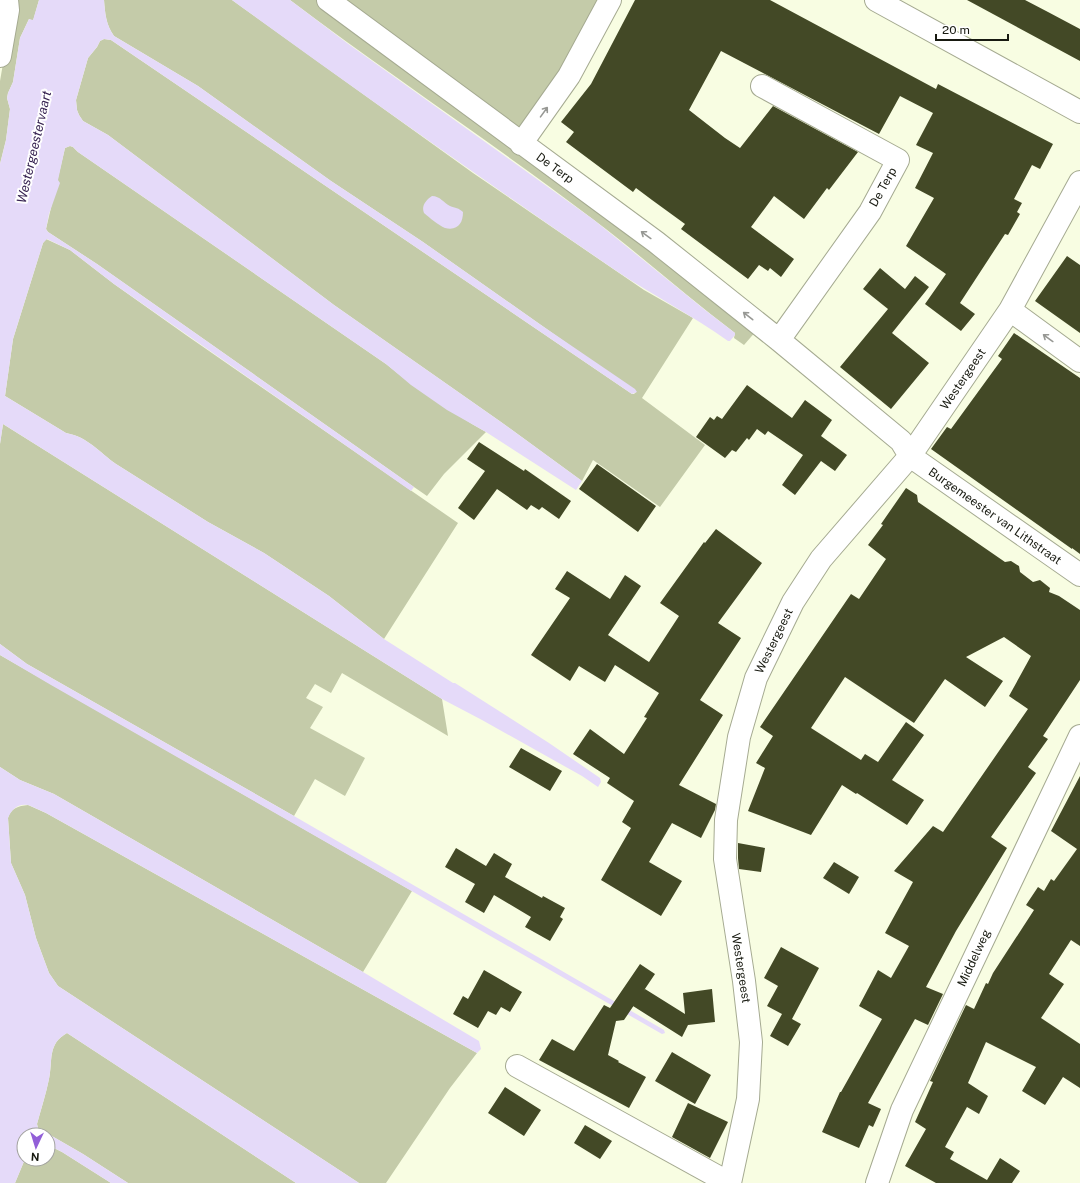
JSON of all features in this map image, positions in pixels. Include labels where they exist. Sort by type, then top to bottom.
[{"type":"street","points":[[0,56],[8,10],[7,0]]},
{"type":"street","name":"De Terp","points":[[328,0],[521,144],[656,242],[779,340],[901,441],[910,456]]},
{"type":"street","points":[[521,144],[569,76],[610,0]]},
{"type":"street","points":[[883,2],[1080,112]]},
{"type":"street","name":"De Terp","points":[[762,86],[898,160],[870,212],[779,340]]},
{"type":"street","name":"Westergeest","points":[[730,1183],[748,1099],[751,1042],[744,982],[725,859],[726,820],[739,737],[756,678],[793,602],[821,559],[910,456],[1010,310],[1080,182]]},
{"type":"street","points":[[1010,310],[1080,360]]},
{"type":"street","name":"Burgemeester van Lithstraat","points":[[910,456],[1080,576]]},
{"type":"street","name":"Middelweg","points":[[876,1183],[902,1110],[1080,736]]},
{"type":"street","points":[[517,1066],[730,1183]]},
{"type":"green space","points":[[14,0],[39,0],[33,21],[29,19],[20,38],[13,82],[7,98],[10,109],[6,140],[0,164],[0,81]]},
{"type":"green space","points":[[104,0],[232,0],[473,173],[644,290],[693,318],[642,398],[705,445],[660,507],[593,460],[582,481],[501,422],[334,305],[108,135],[83,121],[77,110],[76,100],[88,58],[100,41],[104,39],[111,40],[632,394],[636,392],[423,242],[331,181],[198,86],[114,36],[111,32],[105,14]]},
{"type":"green space","points":[[290,0],[318,0],[757,330],[744,345],[734,338],[735,333],[594,220]]},
{"type":"green space","points":[[336,0],[603,0],[565,71],[524,125],[508,128]]},
{"type":"green space","points":[[70,146],[386,364],[410,383],[460,417],[486,432],[444,474],[427,496],[97,264],[48,232],[46,229],[65,148]]},
{"type":"green space","points":[[46,239],[70,250],[114,284],[186,335],[458,523],[384,639],[329,596],[264,553],[208,522],[116,464],[87,441],[66,433],[5,396],[13,339],[43,243]]},
{"type":"green space","points":[[3,424],[442,699],[448,736],[342,673],[331,693],[315,684],[306,698],[323,707],[310,728],[365,758],[345,796],[315,779],[294,816],[27,664],[0,644],[0,444]]},
{"type":"green space","points":[[0,655],[412,891],[363,972],[54,794],[20,780],[0,767]]},
{"type":"green space","points":[[28,805],[46,813],[477,1053],[450,1088],[386,1183],[359,1183],[58,986],[49,973],[36,938],[25,895],[11,863],[8,818],[15,808]]},
{"type":"green space","points":[[67,1033],[296,1183],[128,1183],[56,1138],[56,1127],[38,1127],[37,1124],[48,1085],[52,1053],[56,1042]]},
{"type":"green space","points":[[56,1149],[111,1183],[15,1183],[22,1167],[56,1167]]},
{"type":"water","name":"Westergeestervaart","points":[[39,0],[104,0],[105,14],[111,32],[114,36],[198,86],[331,181],[423,242],[635,389],[637,392],[632,394],[111,40],[104,39],[100,41],[88,58],[76,100],[77,110],[83,121],[108,135],[334,305],[501,422],[582,481],[576,490],[486,432],[447,410],[411,385],[386,364],[70,146],[65,148],[58,180],[60,183],[49,214],[46,229],[48,232],[97,264],[414,487],[411,491],[114,284],[70,250],[47,239],[43,243],[13,339],[5,396],[66,433],[87,441],[116,464],[208,522],[264,553],[329,596],[384,639],[549,743],[600,778],[601,782],[598,787],[582,776],[442,699],[3,424],[0,444],[0,164],[6,140],[10,109],[7,98],[13,82],[20,38],[29,19],[33,20]]},
{"type":"water","points":[[232,0],[290,0],[347,43],[594,220],[735,333],[735,335],[730,341],[728,341],[615,270],[327,69]]},
{"type":"water","points":[[432,196],[440,198],[450,206],[463,212],[462,220],[459,225],[450,229],[445,228],[424,213],[423,208],[425,203]]},
{"type":"water","points":[[0,644],[27,664],[294,816],[664,1030],[665,1033],[662,1034],[51,685],[0,655]]},
{"type":"water","points":[[0,767],[20,780],[54,794],[363,972],[479,1041],[481,1049],[477,1053],[46,813],[28,805],[21,805],[11,812],[8,818],[11,863],[25,895],[36,938],[49,973],[58,986],[359,1183],[296,1183],[67,1033],[56,1042],[52,1053],[48,1085],[37,1124],[38,1127],[16,1127],[16,1167],[22,1167],[15,1183],[0,1183]]},
{"type":"water","points":[[56,1138],[128,1183],[111,1183],[56,1149]]},
{"type":"building","points":[[635,0],[770,0],[936,89],[938,84],[1053,144],[1040,169],[1032,165],[1014,199],[1022,203],[1017,212],[1020,214],[1008,235],[1005,234],[960,303],[975,314],[961,331],[925,304],[946,274],[906,246],[934,198],[915,188],[933,153],[916,145],[933,113],[900,96],[879,134],[721,51],[689,110],[725,138],[740,148],[773,106],[858,152],[829,190],[827,188],[804,219],[774,196],[751,227],[794,259],[781,277],[770,268],[768,271],[759,265],[748,279],[681,229],[685,224],[636,188],[633,192],[566,142],[574,132],[561,122],[591,84]]},
{"type":"building","points":[[967,0],[1025,0],[1080,29],[1080,61]]},
{"type":"building","points":[[1067,256],[1080,265],[1080,333],[1035,301]]},
{"type":"building","points":[[880,268],[905,289],[915,276],[929,287],[892,333],[929,363],[891,409],[840,367],[888,309],[863,289]]},
{"type":"building","points":[[1014,333],[1080,378],[1080,554],[931,449],[947,427],[951,429],[1002,359],[998,356]]},
{"type":"building","points":[[747,385],[792,418],[805,400],[832,420],[821,436],[847,455],[835,471],[821,461],[795,495],[782,485],[803,455],[768,431],[765,435],[757,429],[749,440],[747,438],[736,452],[732,450],[725,458],[696,437],[710,417],[714,420],[717,416],[722,419]]},
{"type":"building","points":[[479,442],[524,471],[525,469],[571,501],[559,519],[542,507],[539,510],[531,505],[527,510],[497,489],[474,520],[458,508],[485,471],[467,459]]},
{"type":"building","points":[[597,464],[656,506],[638,532],[579,489]]},
{"type":"building","points":[[906,488],[917,495],[918,502],[1005,562],[1011,561],[1019,566],[1020,572],[1033,582],[1040,580],[1050,588],[1049,592],[1059,596],[1080,610],[1080,680],[1043,736],[1048,739],[1028,767],[1036,773],[991,837],[1007,848],[956,931],[926,987],[943,994],[928,1025],[915,1019],[868,1103],[881,1109],[873,1127],[869,1125],[859,1148],[822,1132],[840,1092],[882,1019],[859,1006],[878,970],[891,978],[909,946],[885,933],[913,882],[894,871],[933,826],[943,832],[1028,709],[1009,696],[1031,656],[1004,637],[966,657],[1003,681],[985,707],[945,679],[914,723],[845,677],[811,728],[861,760],[865,754],[878,762],[906,722],[924,735],[892,780],[924,800],[907,825],[842,785],[811,835],[748,811],[765,768],[756,763],[773,736],[760,727],[851,594],[859,599],[886,559],[868,545],[883,525],[881,524]]},
{"type":"building","points":[[716,529],[762,563],[718,623],[741,638],[700,700],[723,715],[679,785],[716,804],[715,810],[701,838],[672,823],[649,862],[682,881],[661,916],[601,880],[631,828],[622,822],[634,801],[607,783],[610,778],[573,754],[590,729],[624,754],[647,718],[644,717],[659,693],[615,665],[605,682],[579,666],[570,681],[531,655],[570,598],[555,589],[567,571],[610,599],[625,575],[641,586],[608,635],[649,662],[679,616],[660,603],[704,542],[705,543]]},
{"type":"building","points":[[521,748],[562,771],[550,791],[509,767]]},
{"type":"building","points":[[1080,776],[1080,946],[1071,940],[1049,974],[1064,984],[1041,1018],[1080,1044],[1080,1088],[1063,1077],[1045,1105],[1022,1091],[1036,1067],[986,1042],[968,1083],[988,1096],[979,1114],[967,1107],[945,1147],[954,1152],[950,1159],[987,1180],[1000,1158],[1020,1171],[1012,1183],[936,1183],[905,1166],[926,1129],[915,1122],[933,1082],[930,1081],[966,1005],[974,1009],[986,983],[988,984],[993,973],[1034,910],[1026,905],[1038,887],[1044,891],[1051,879],[1054,881],[1077,849],[1051,831]]},
{"type":"building","points":[[738,843],[765,848],[761,872],[739,869]]},
{"type":"building","points":[[456,848],[486,866],[494,853],[512,864],[505,877],[542,898],[543,896],[565,908],[560,917],[563,919],[550,941],[525,927],[531,917],[494,895],[484,913],[465,902],[475,884],[445,867]]},
{"type":"building","points":[[834,862],[859,877],[849,894],[823,878]]},
{"type":"building","points":[[781,947],[819,968],[792,1019],[801,1024],[788,1046],[770,1036],[782,1014],[767,1006],[778,986],[764,978]]},
{"type":"building","points":[[640,964],[655,974],[624,1020],[616,1021],[608,1055],[646,1077],[629,1108],[539,1060],[552,1039],[574,1051],[604,1005],[610,1008]]},
{"type":"building","points":[[484,970],[522,992],[510,1012],[501,1007],[496,1015],[488,1011],[478,1028],[453,1014],[463,996],[468,999]]},
{"type":"building","points":[[645,989],[685,1014],[683,993],[712,989],[715,1022],[688,1025],[682,1037],[633,1006]]},
{"type":"building","points":[[672,1052],[711,1075],[695,1104],[655,1081]]},
{"type":"building","points":[[505,1087],[541,1110],[524,1136],[488,1113]]},
{"type":"building","points":[[688,1103],[728,1122],[710,1158],[672,1137]]},
{"type":"building","points":[[585,1125],[612,1141],[600,1159],[574,1143]]}]
